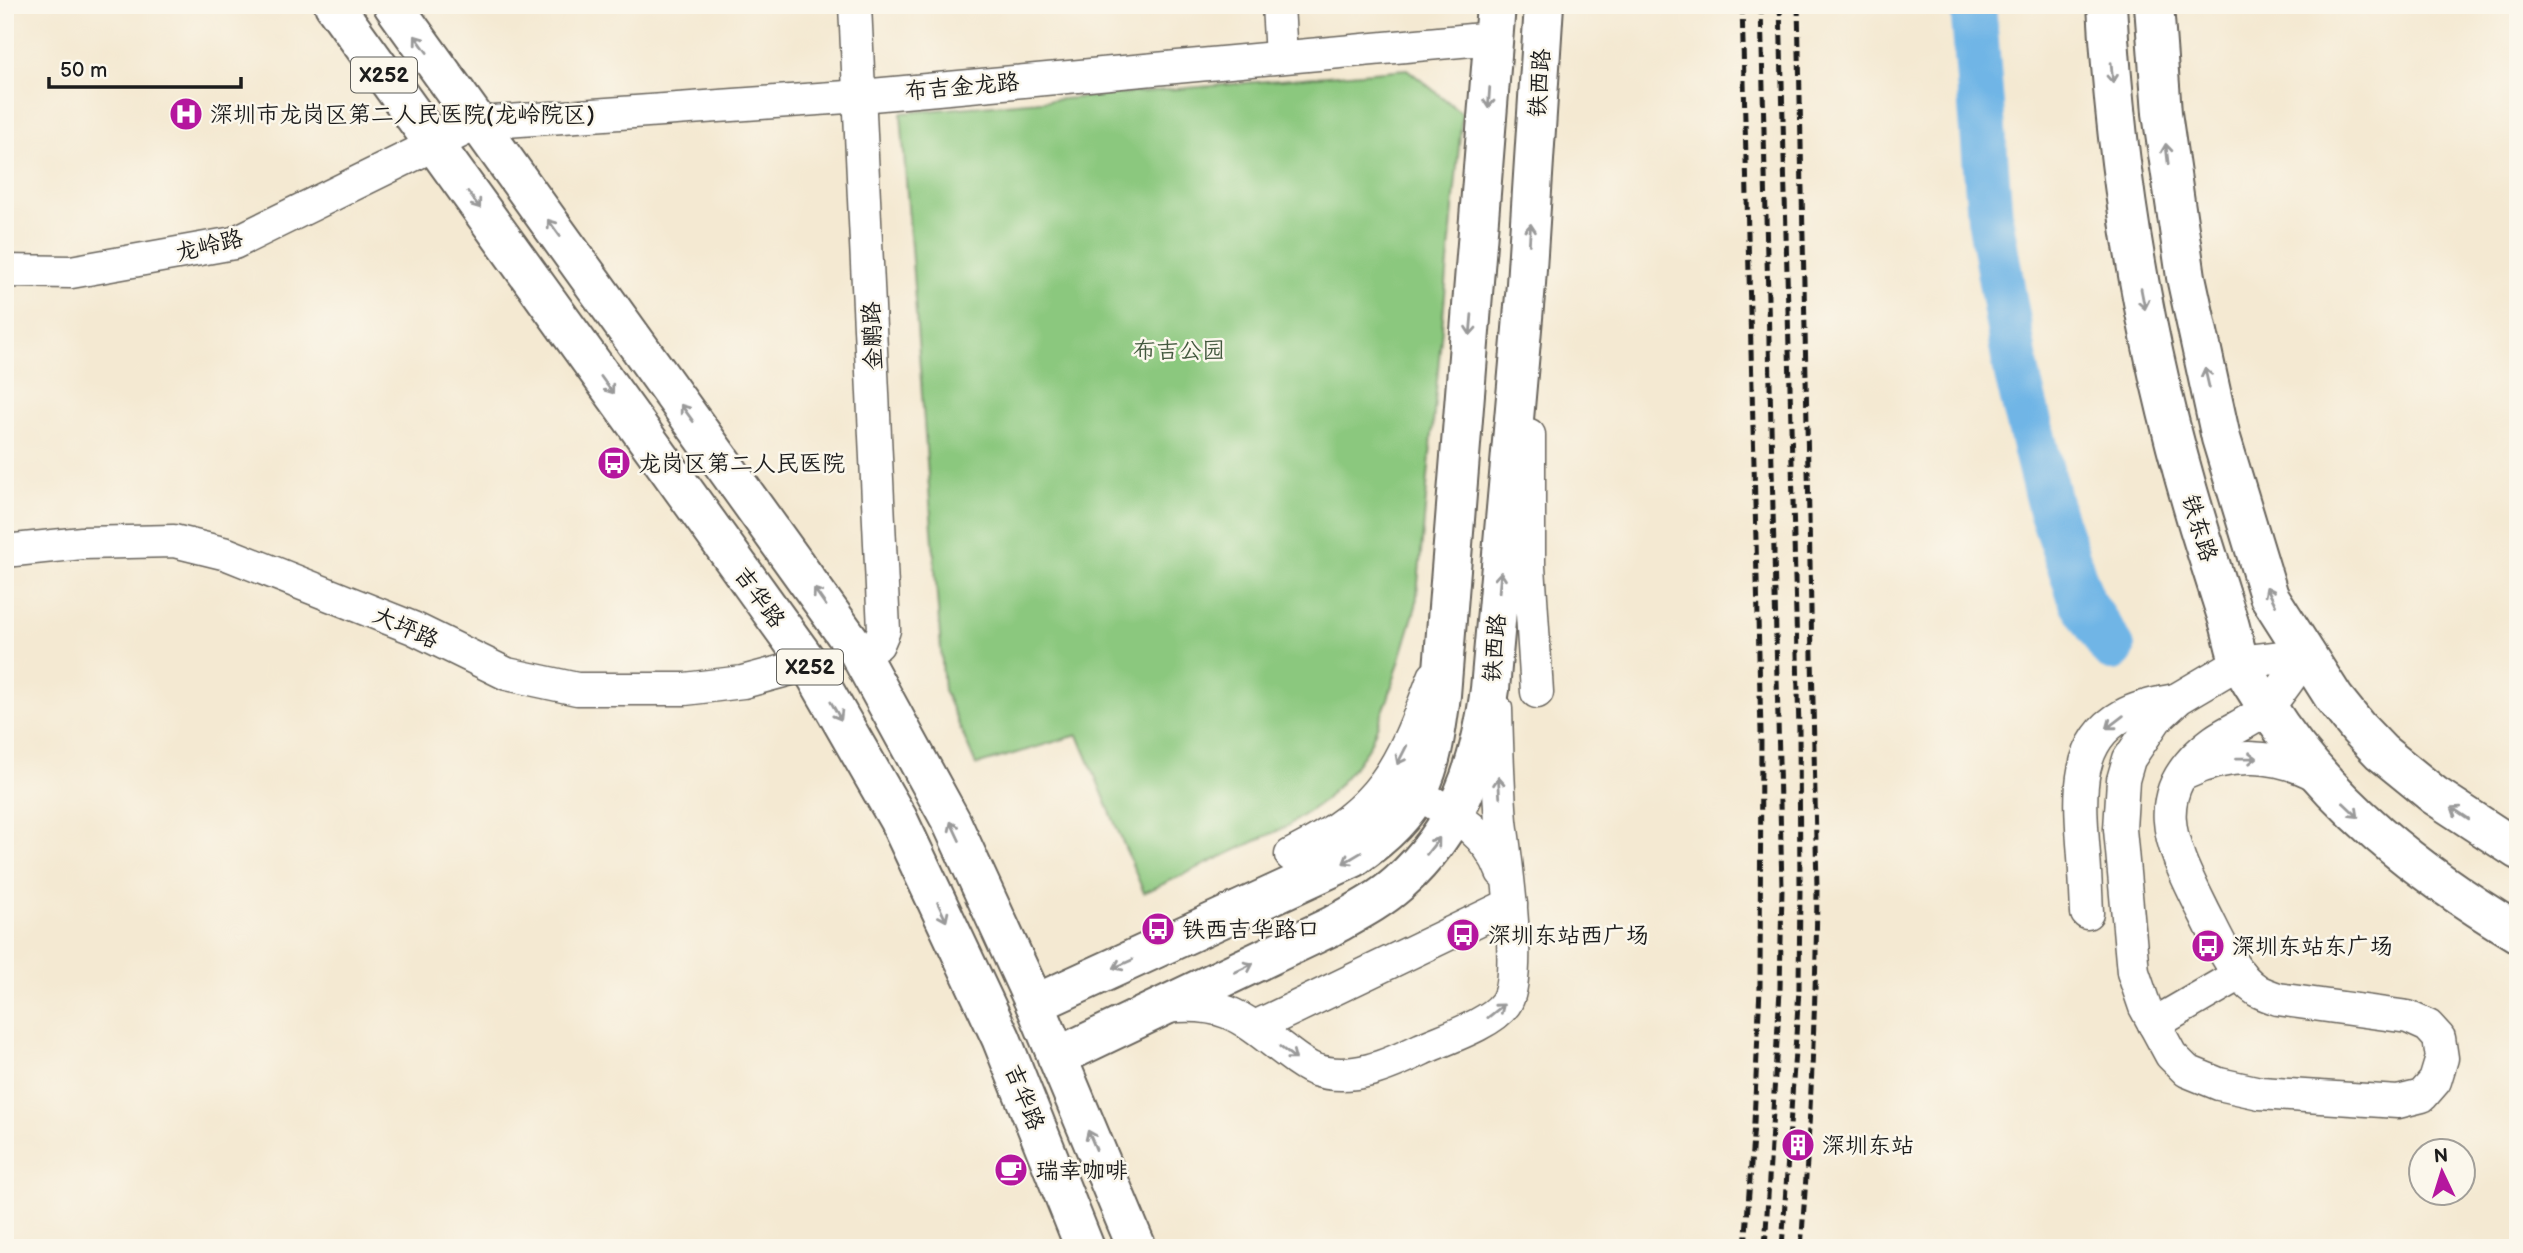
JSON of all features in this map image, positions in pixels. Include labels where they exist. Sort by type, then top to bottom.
[{"type":"main road","name":"吉华路","points":[[334,5],[809,664],[904,831],[1002,1038],[1085,1248]]},
{"type":"main road","name":"吉华路","points":[[393,5],[859,653],[943,806],[1035,1004],[1137,1248]]},
{"type":"main road","name":"铁西路","points":[[1058,1057],[1332,926],[1369,905],[1398,884],[1422,859],[1454,815],[1466,791],[1482,745],[1494,645],[1526,284],[1544,5]]},
{"type":"main road","name":"铁东路","points":[[2107,5],[2116,118],[2127,202],[2155,356],[2180,463],[2240,662],[2267,708],[2348,808],[2443,885],[2518,933]]},
{"type":"main road","name":"铁东路","points":[[2154,5],[2162,113],[2186,277],[2205,371],[2244,517],[2269,596],[2334,698],[2381,752],[2434,795],[2518,850]]},
{"type":"main road","points":[[1035,1004],[1353,858],[1390,831],[1418,794],[1426,775],[1437,729],[1494,22]]},
{"type":"street","name":"金鹏路","points":[[855,5],[884,630],[878,644],[859,653]]},
{"type":"street","points":[[1278,5],[1281,57]]},
{"type":"street","name":"布吉金龙路","points":[[435,144],[478,123],[861,96],[1281,57],[1494,22]]},
{"type":"street","name":"龙岭路","points":[[5,271],[71,272],[234,243],[435,144]]},
{"type":"street","points":[[1526,284],[1528,519],[1537,692]]},
{"type":"street","name":"大坪路","points":[[5,551],[82,543],[174,541],[187,544],[227,554],[412,628],[507,674],[577,689],[684,689],[743,682],[809,664]]},
{"type":"street","points":[[1160,1008],[1187,1005],[1221,1008],[1237,1014],[1303,1064],[1329,1073],[1345,1074],[1387,1065],[1499,1011],[1508,997],[1512,967],[1511,904],[1499,781],[1494,645]]},
{"type":"street","points":[[1291,855],[1340,828],[1377,796],[1410,738],[1445,646]]},
{"type":"street","points":[[2306,654],[2267,708],[2213,742],[2191,762],[2181,775],[2170,806],[2170,826],[2177,858],[2221,945],[2240,974],[2258,991],[2278,999],[2407,1017],[2428,1026],[2439,1038],[2442,1058],[2435,1081],[2422,1096],[2398,1102],[2260,1093],[2219,1084],[2187,1071],[2171,1055],[2154,1024],[2133,972],[2120,829],[2120,801],[2129,759],[2155,719],[2179,698],[2240,662],[2306,654]]},
{"type":"street","points":[[2087,913],[2080,796],[2088,753],[2100,735],[2122,716],[2179,698]]},
{"type":"street","points":[[2181,775],[2217,761],[2258,758],[2301,766],[2322,778]]},
{"type":"street","points":[[1418,794],[1474,829],[1492,849],[1504,875],[1511,904]]},
{"type":"street","points":[[1255,1027],[1511,904]]},
{"type":"street","points":[[2154,1024],[2240,974]]},
{"type":"green space","name":"布吉公园","points":[[1407,69],[1462,113],[1416,606],[1388,699],[1370,744],[1357,764],[1325,800],[1286,827],[1144,893],[1078,735],[976,765],[944,690],[901,113]]},
{"type":"waterway","points":[[1973,5],[1990,218],[2017,374],[2051,511],[2082,601],[2112,648]]},
{"type":"railway","points":[[1742,5],[1761,732],[1760,987],[1745,1248]]},
{"type":"railway","points":[[1761,5],[1782,888],[1780,990],[1765,1248]]},
{"type":"railway","points":[[1780,5],[1799,730],[1800,888],[1799,990],[1782,1248]]},
{"type":"railway","points":[[1798,5],[1817,888],[1812,1068],[1801,1248]]},
{"type":"place","name":"深圳市龙岗区第二人民医院(龙岭院区)","points":[[186,114]]},
{"type":"place","name":"龙岗区第二人民医院","points":[[614,463]]},
{"type":"place","name":"铁西吉华路口","points":[[1158,929]]},
{"type":"place","name":"深圳东站西广场","points":[[1463,935]]},
{"type":"place","name":"深圳东站东广场","points":[[2208,946]]},
{"type":"place","name":"深圳东站","points":[[1798,1145]]},
{"type":"place","name":"瑞幸咖啡","points":[[1011,1170]]}]
